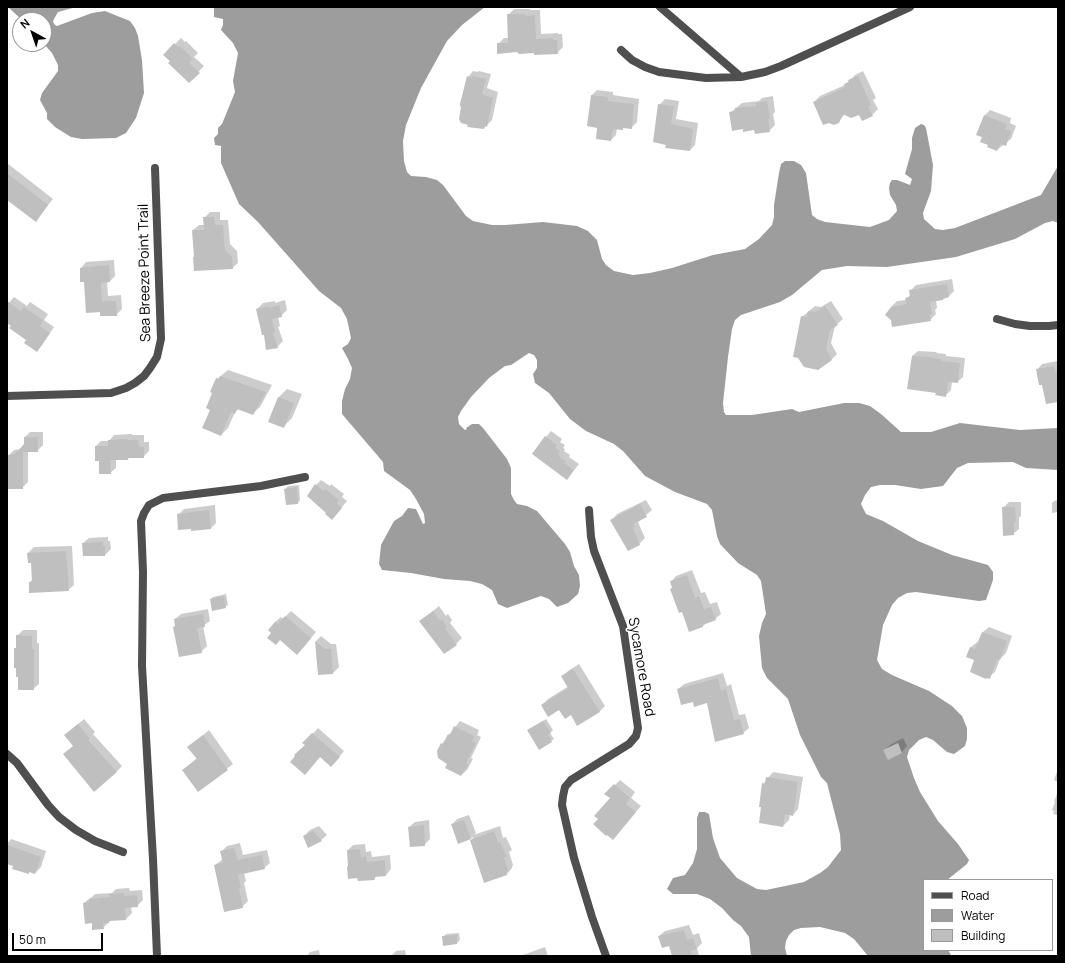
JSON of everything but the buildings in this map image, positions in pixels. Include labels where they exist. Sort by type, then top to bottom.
[{"type":"street","points":[[660,7],[741,77]]},
{"type":"street","points":[[621,50],[638,64],[659,72],[706,78],[741,77],[765,72],[781,66],[910,7]]},
{"type":"street","name":"Sea Breeze Point Trail","points":[[7,396],[111,393],[135,383],[144,376],[150,368],[157,357],[161,339],[155,168]]},
{"type":"street","points":[[997,319],[1030,326],[1058,325]]},
{"type":"street","points":[[156,956],[153,859],[142,666],[143,580],[141,521],[149,506],[157,500],[163,498],[261,486],[305,477]]},
{"type":"street","name":"Sycamore Road","points":[[589,510],[591,537],[594,551],[623,626],[638,728],[636,736],[630,744],[571,780],[565,787],[562,796],[562,805],[574,858],[592,917],[606,956]]},
{"type":"street","points":[[7,754],[17,763],[48,805],[59,817],[76,830],[95,841],[123,852]]},
{"type":"water","points":[[8,7],[76,7],[58,12],[53,22],[57,26],[92,13],[105,11],[130,21],[138,36],[142,60],[144,93],[136,118],[126,133],[116,138],[82,139],[71,137],[55,127],[47,119],[47,113],[40,100],[42,93],[58,71],[58,65],[51,52],[52,12],[13,12]]},
{"type":"water","points":[[214,7],[485,7],[462,25],[447,41],[421,88],[406,125],[403,141],[404,161],[407,172],[411,176],[426,177],[437,180],[443,185],[466,216],[473,221],[492,225],[543,222],[577,226],[588,231],[597,240],[602,259],[606,265],[614,271],[633,275],[672,268],[713,255],[745,249],[759,239],[772,225],[779,173],[781,164],[785,161],[794,161],[801,165],[806,173],[812,215],[817,219],[825,222],[870,227],[889,220],[897,211],[896,205],[890,195],[890,183],[892,180],[897,180],[910,185],[912,179],[905,174],[912,149],[912,138],[915,128],[921,124],[926,128],[933,165],[931,191],[923,213],[924,219],[935,229],[943,230],[955,228],[1041,195],[1058,166],[1058,223],[1053,221],[1045,223],[1015,239],[956,257],[887,267],[847,266],[822,270],[792,295],[780,302],[741,315],[735,320],[732,329],[728,357],[723,403],[724,412],[726,415],[752,415],[792,409],[799,412],[844,403],[859,403],[870,406],[901,432],[931,432],[960,423],[1020,430],[1058,428],[1058,470],[1026,468],[1013,462],[968,463],[957,468],[943,486],[921,489],[895,485],[880,485],[871,487],[861,504],[866,514],[883,521],[918,541],[952,555],[988,565],[993,572],[993,580],[986,600],[979,601],[916,592],[907,593],[898,598],[892,605],[883,625],[877,660],[882,669],[929,691],[952,706],[962,716],[967,728],[967,739],[965,746],[954,754],[947,752],[933,740],[926,737],[919,740],[909,750],[907,757],[920,792],[938,821],[958,844],[969,860],[967,864],[948,879],[923,879],[923,951],[949,951],[951,955],[954,956],[868,956],[854,939],[845,933],[820,927],[794,930],[786,941],[785,948],[787,956],[751,956],[749,937],[741,926],[722,908],[710,899],[697,894],[673,894],[667,889],[673,878],[685,875],[693,863],[697,849],[697,818],[699,812],[709,814],[713,838],[720,858],[737,878],[757,889],[766,890],[804,882],[820,873],[828,867],[841,850],[840,834],[827,783],[821,777],[800,735],[788,699],[767,678],[762,668],[759,636],[766,614],[761,581],[757,575],[738,563],[720,544],[712,510],[707,504],[675,492],[645,476],[623,451],[614,444],[586,431],[570,419],[549,393],[535,383],[533,374],[537,368],[537,360],[534,355],[529,353],[511,365],[505,366],[489,378],[471,397],[461,411],[458,417],[459,424],[465,430],[472,424],[479,424],[507,459],[511,468],[511,494],[514,500],[517,504],[527,506],[537,511],[565,544],[570,552],[574,566],[579,575],[580,586],[578,594],[568,603],[557,607],[549,599],[541,596],[507,608],[498,604],[492,590],[482,584],[470,581],[444,579],[382,570],[379,564],[381,545],[394,521],[402,516],[408,508],[416,509],[423,524],[425,523],[424,514],[410,490],[384,471],[383,462],[342,414],[342,401],[345,389],[350,379],[352,368],[342,348],[348,344],[351,338],[347,319],[341,308],[319,291],[258,222],[239,204],[221,163],[221,146],[215,145],[214,138],[218,134],[218,128],[222,124],[235,92],[233,81],[238,53],[233,43],[221,30],[223,19],[214,17]]}]
